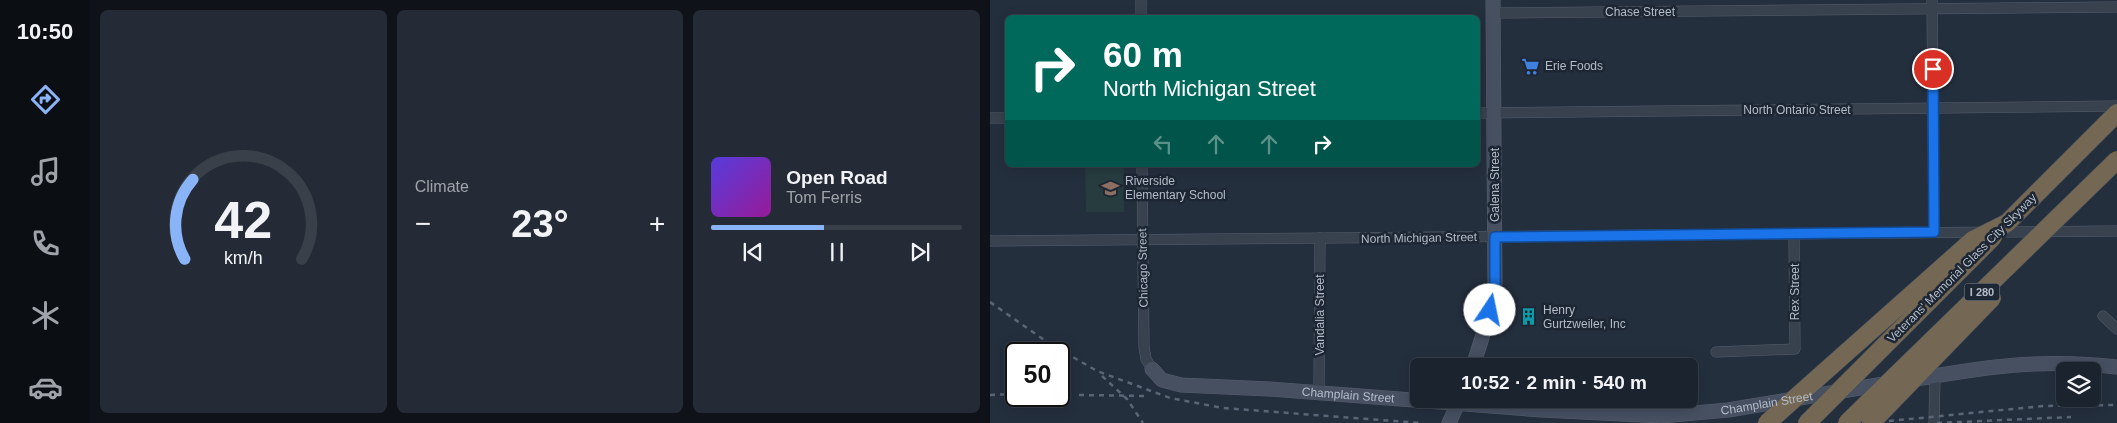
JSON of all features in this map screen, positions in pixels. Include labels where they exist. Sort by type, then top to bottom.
[{"type":"highway","name":"Veterans' Memorial Glass City Skyway","points":[[1807,423],[2117,113]]},
{"type":"highway","name":"I 280","points":[[1847,423],[2117,160]]},
{"type":"highway","points":[[1871,423],[2117,167]]},
{"type":"highway","points":[[1768,423],[1973,240],[2007,223]]},
{"type":"main road","name":"Galena Street","points":[[1475,358],[1493,295],[1495,112],[1493,6]]},
{"type":"main road","name":"Champlain Street","points":[[1557,408],[1661,416],[1728,410],[1930,376],[2038,362],[2117,367]]},
{"type":"main road","name":"Champlain Street","points":[[1152,369],[1162,380],[1181,385],[1410,398]]},
{"type":"main road","points":[[1449,423],[1456,408]]},
{"type":"street","points":[[1141,0],[1141,15]]},
{"type":"street","points":[[1932,5],[1934,232]]},
{"type":"street","name":"Chase Street","points":[[1493,6],[1932,5],[2117,7]]},
{"type":"street","name":"North Ontario Street","points":[[1480,112],[2117,106]]},
{"type":"street","points":[[990,118],[1005,118]]},
{"type":"street","name":"Chicago Street","points":[[1142,167],[1144,347],[1146,359],[1152,369]]},
{"type":"street","name":"North Michigan Street","points":[[990,241],[2117,231]]},
{"type":"street","name":"Rex Street","points":[[1716,352],[1795,350],[1794,235]]},
{"type":"street","name":"Vandalia Street","points":[[1319,392],[1320,238]]},
{"type":"street","points":[[2103,316],[2117,329]]},
{"type":"street","points":[[1930,376],[1934,423]]},
{"type":"green space","name":"Riverside Elementary School","points":[[1085,167],[1124,167],[1124,212],[1086,212]]},
{"type":"railway","points":[[990,302],[1047,342],[1097,371],[1170,398],[1223,408],[1420,423]]},
{"type":"railway","points":[[1102,376],[1127,399],[1143,423]]},
{"type":"railway","points":[[990,395],[1005,394]]},
{"type":"railway","points":[[1079,395],[1147,396]]},
{"type":"railway","points":[[1869,423],[2043,406],[2117,405]]},
{"type":"railway","points":[[1937,423],[2071,417]]},
{"type":"place","name":"Erie Foods","points":[[1531,66]]},
{"type":"place","name":"Riverside Elementary School","points":[[1111,188]]},
{"type":"place","name":"Henry Gurtzweiler, Inc","points":[[1529,317]]},
{"type":"route","points":[[1490,310],[1495,284],[1495,237],[1934,232],[1933,69]]}]
